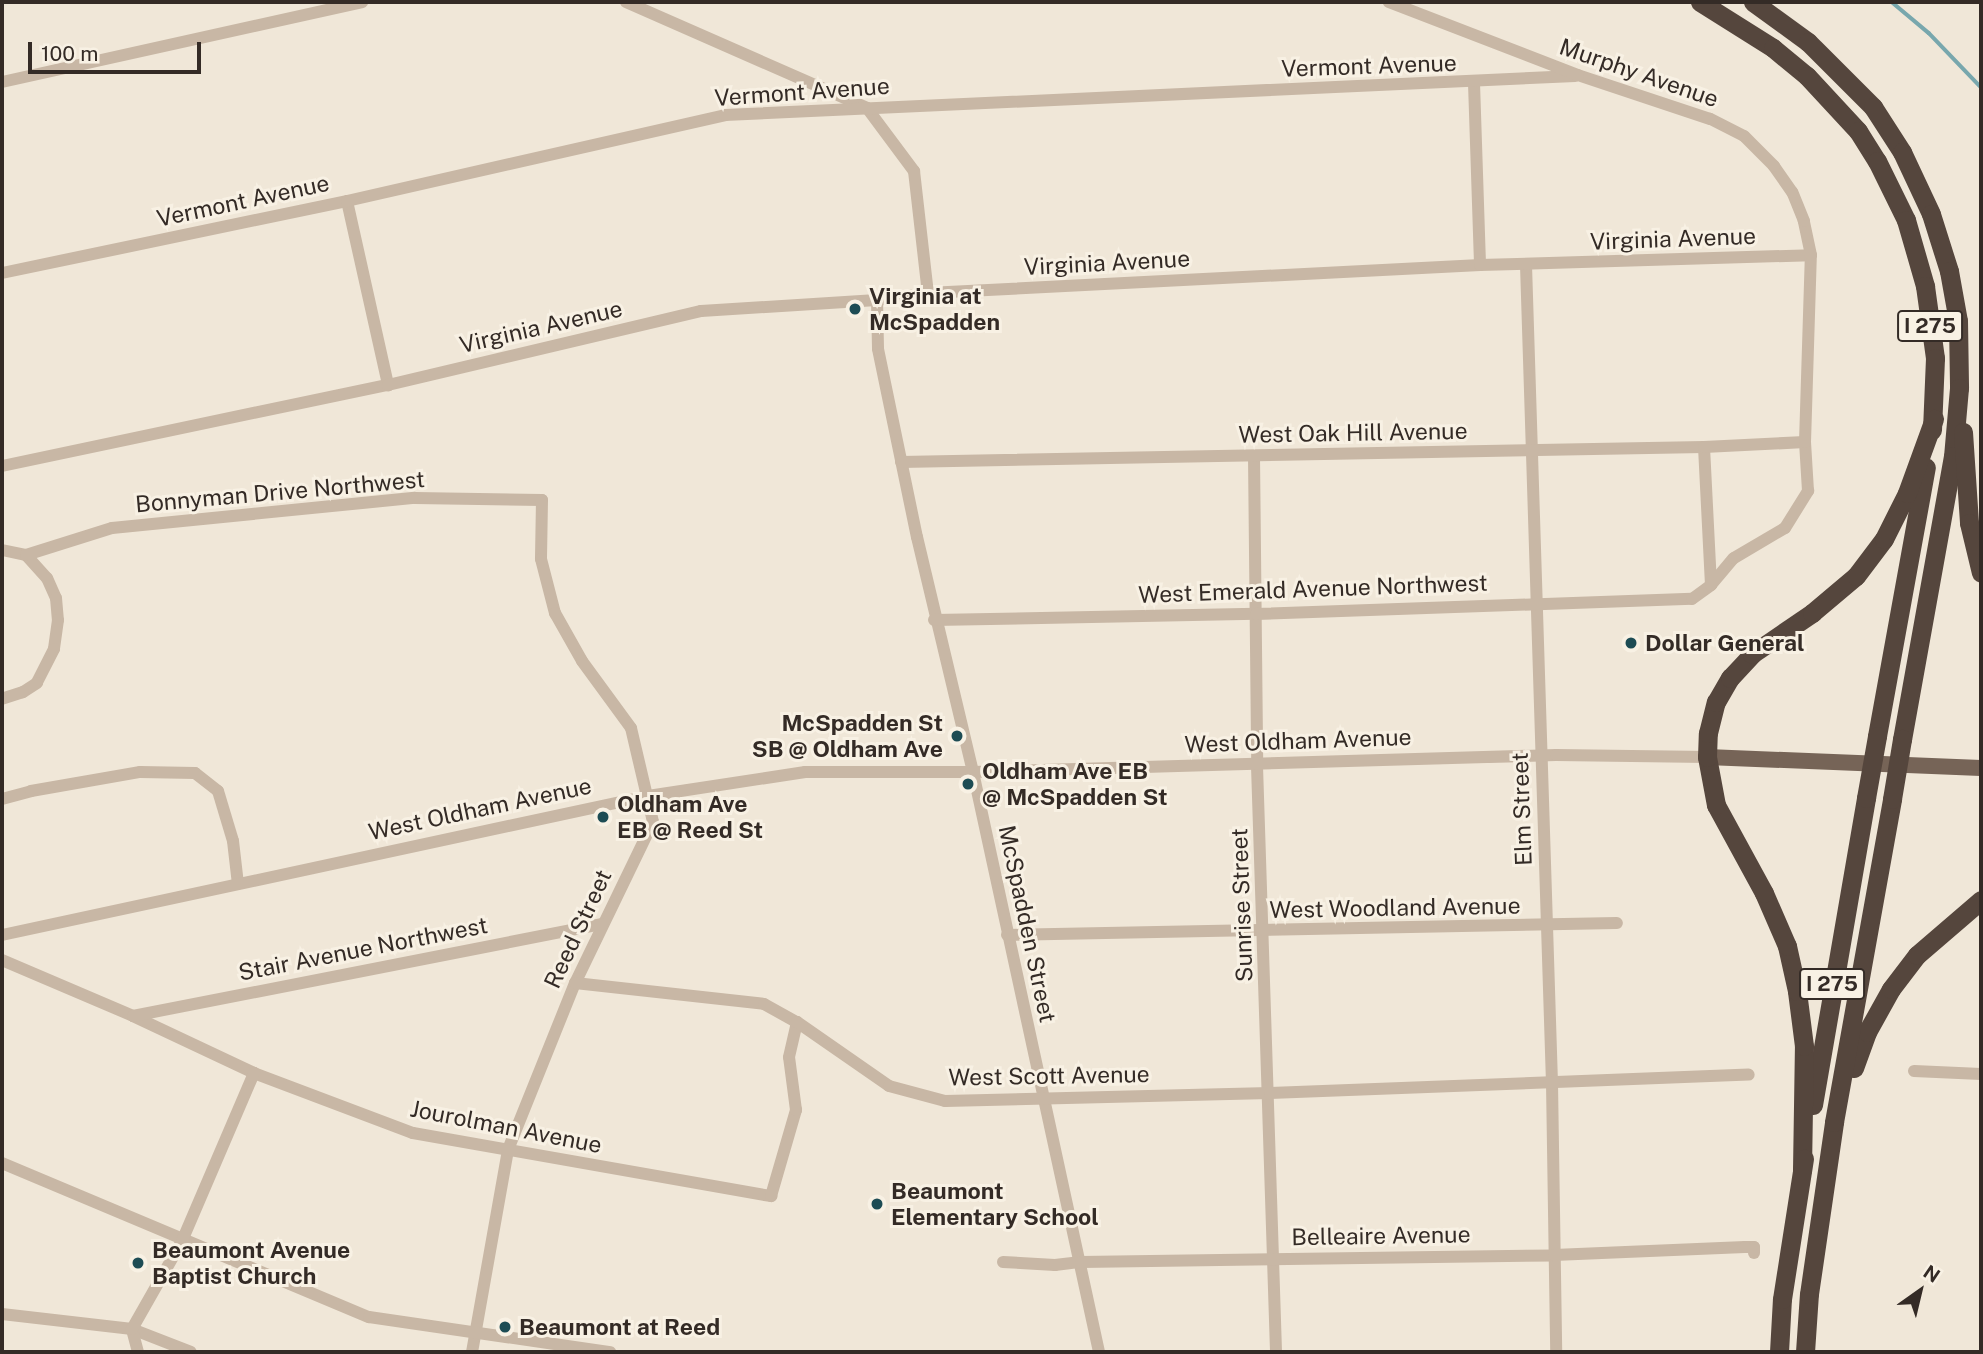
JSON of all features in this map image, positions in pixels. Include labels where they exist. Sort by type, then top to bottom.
[{"type":"highway","name":"I 275","points":[[1700,2],[1773,48],[1807,76],[1857,131],[1877,161],[1906,220],[1925,286],[1935,358],[1934,419],[1832,980],[1802,1170],[1778,1349]]},
{"type":"highway","name":"I 275","points":[[1753,2],[1808,42],[1842,73],[1873,107],[1902,152],[1931,214],[1949,271],[1958,321],[1959,388],[1953,456],[1834,1122],[1809,1294],[1805,1352]]},
{"type":"highway","points":[[1959,388],[1969,523],[1981,573]]},
{"type":"highway","points":[[1802,1170],[1804,1046],[1789,957],[1764,893],[1716,805],[1707,757],[1708,733],[1717,702],[1730,678],[1752,654],[1812,613],[1856,576],[1884,539],[1907,493],[1934,419]]},
{"type":"highway","points":[[1834,1122],[1867,1032],[1891,989],[1917,956],[1981,900]]},
{"type":"main road","name":"West Oldham Avenue","points":[[1707,757],[1981,768]]},
{"type":"street","points":[[2,82],[362,2]]},
{"type":"street","points":[[626,2],[867,108],[915,171],[928,293]]},
{"type":"street","name":"Murphy Avenue","points":[[1390,2],[1578,75],[1710,119],[1744,136],[1774,166],[1792,192],[1804,221],[1811,255],[1805,442],[1808,491],[1785,528],[1734,558],[1711,585],[1692,599]]},
{"type":"street","name":"Vermont Avenue","points":[[2,273],[347,201],[725,115],[1474,83],[1578,75]]},
{"type":"street","points":[[1474,83],[1480,265]]},
{"type":"street","points":[[347,201],[388,385]]},
{"type":"street","name":"Virginia Avenue","points":[[2,466],[388,385],[701,311],[877,300],[928,293],[1480,265],[1811,255]]},
{"type":"street","name":"Elm Street","points":[[1526,265],[1552,1083],[1556,1352]]},
{"type":"street","name":"McSpadden Street","points":[[877,300],[878,349],[934,620],[973,772],[1099,1352]]},
{"type":"street","name":"West Oak Hill Avenue","points":[[901,462],[1532,451],[1805,442]]},
{"type":"street","points":[[1704,447],[1711,585]]},
{"type":"street","name":"Sunrise Street","points":[[1254,456],[1257,766],[1270,1093],[1276,1352]]},
{"type":"street","name":"Bonnyman Drive Northwest","points":[[26,555],[80,537],[125,527],[415,498],[542,500]]},
{"type":"street","name":"Reed Street","points":[[472,1352],[509,1150],[601,923],[653,822],[631,728],[582,661],[555,613],[541,559],[542,500]]},
{"type":"street","points":[[2,550],[26,555],[47,578],[56,598],[57,634],[48,664],[37,683],[23,692],[2,699]]},
{"type":"street","name":"West Emerald Avenue Northwest","points":[[934,620],[1256,614],[1692,599]]},
{"type":"street","name":"West Oldham Avenue","points":[[2,935],[648,796],[805,772],[973,772],[1257,766],[1541,756],[1707,757]]},
{"type":"street","points":[[2,799],[31,791],[140,772],[195,772],[218,791],[233,841],[238,884]]},
{"type":"street","name":"Stair Avenue Northwest","points":[[133,1016],[601,923]]},
{"type":"street","name":"West Woodland Avenue","points":[[1007,935],[1616,923]]},
{"type":"street","name":"Jourolman Avenue","points":[[2,960],[133,1016],[254,1073],[412,1133],[771,1196],[796,1110],[789,1058],[797,1022]]},
{"type":"street","name":"West Scott Avenue","points":[[575,983],[764,1004],[797,1022],[889,1086],[944,1101],[1044,1096],[1270,1093],[1749,1075]]},
{"type":"street","points":[[1914,1071],[1981,1073]]},
{"type":"street","points":[[138,1352],[132,1329],[182,1241],[254,1073]]},
{"type":"street","points":[[2,1163],[182,1241],[369,1317],[610,1352]]},
{"type":"street","name":"Belleaire Avenue","points":[[1003,1262],[1055,1265],[1081,1262],[1554,1255],[1745,1247],[1754,1247],[1754,1253]]},
{"type":"street","points":[[2,1314],[132,1329],[191,1352]]},
{"type":"waterway","points":[[1892,2],[1929,33],[1981,87]]},
{"type":"place","name":"Virginia at McSpadden","points":[[855,309]]},
{"type":"place","name":"Dollar General","points":[[1631,643]]},
{"type":"place","name":"McSpadden St SB @ Oldham Ave","points":[[957,736]]},
{"type":"place","name":"Oldham Ave EB @ McSpadden St","points":[[968,784]]},
{"type":"place","name":"Oldham Ave EB @ Reed St","points":[[603,817]]},
{"type":"place","name":"Beaumont Elementary School","points":[[877,1204]]},
{"type":"place","name":"Beaumont Avenue Baptist Church","points":[[138,1263]]},
{"type":"place","name":"Beaumont at Reed","points":[[505,1327]]}]
